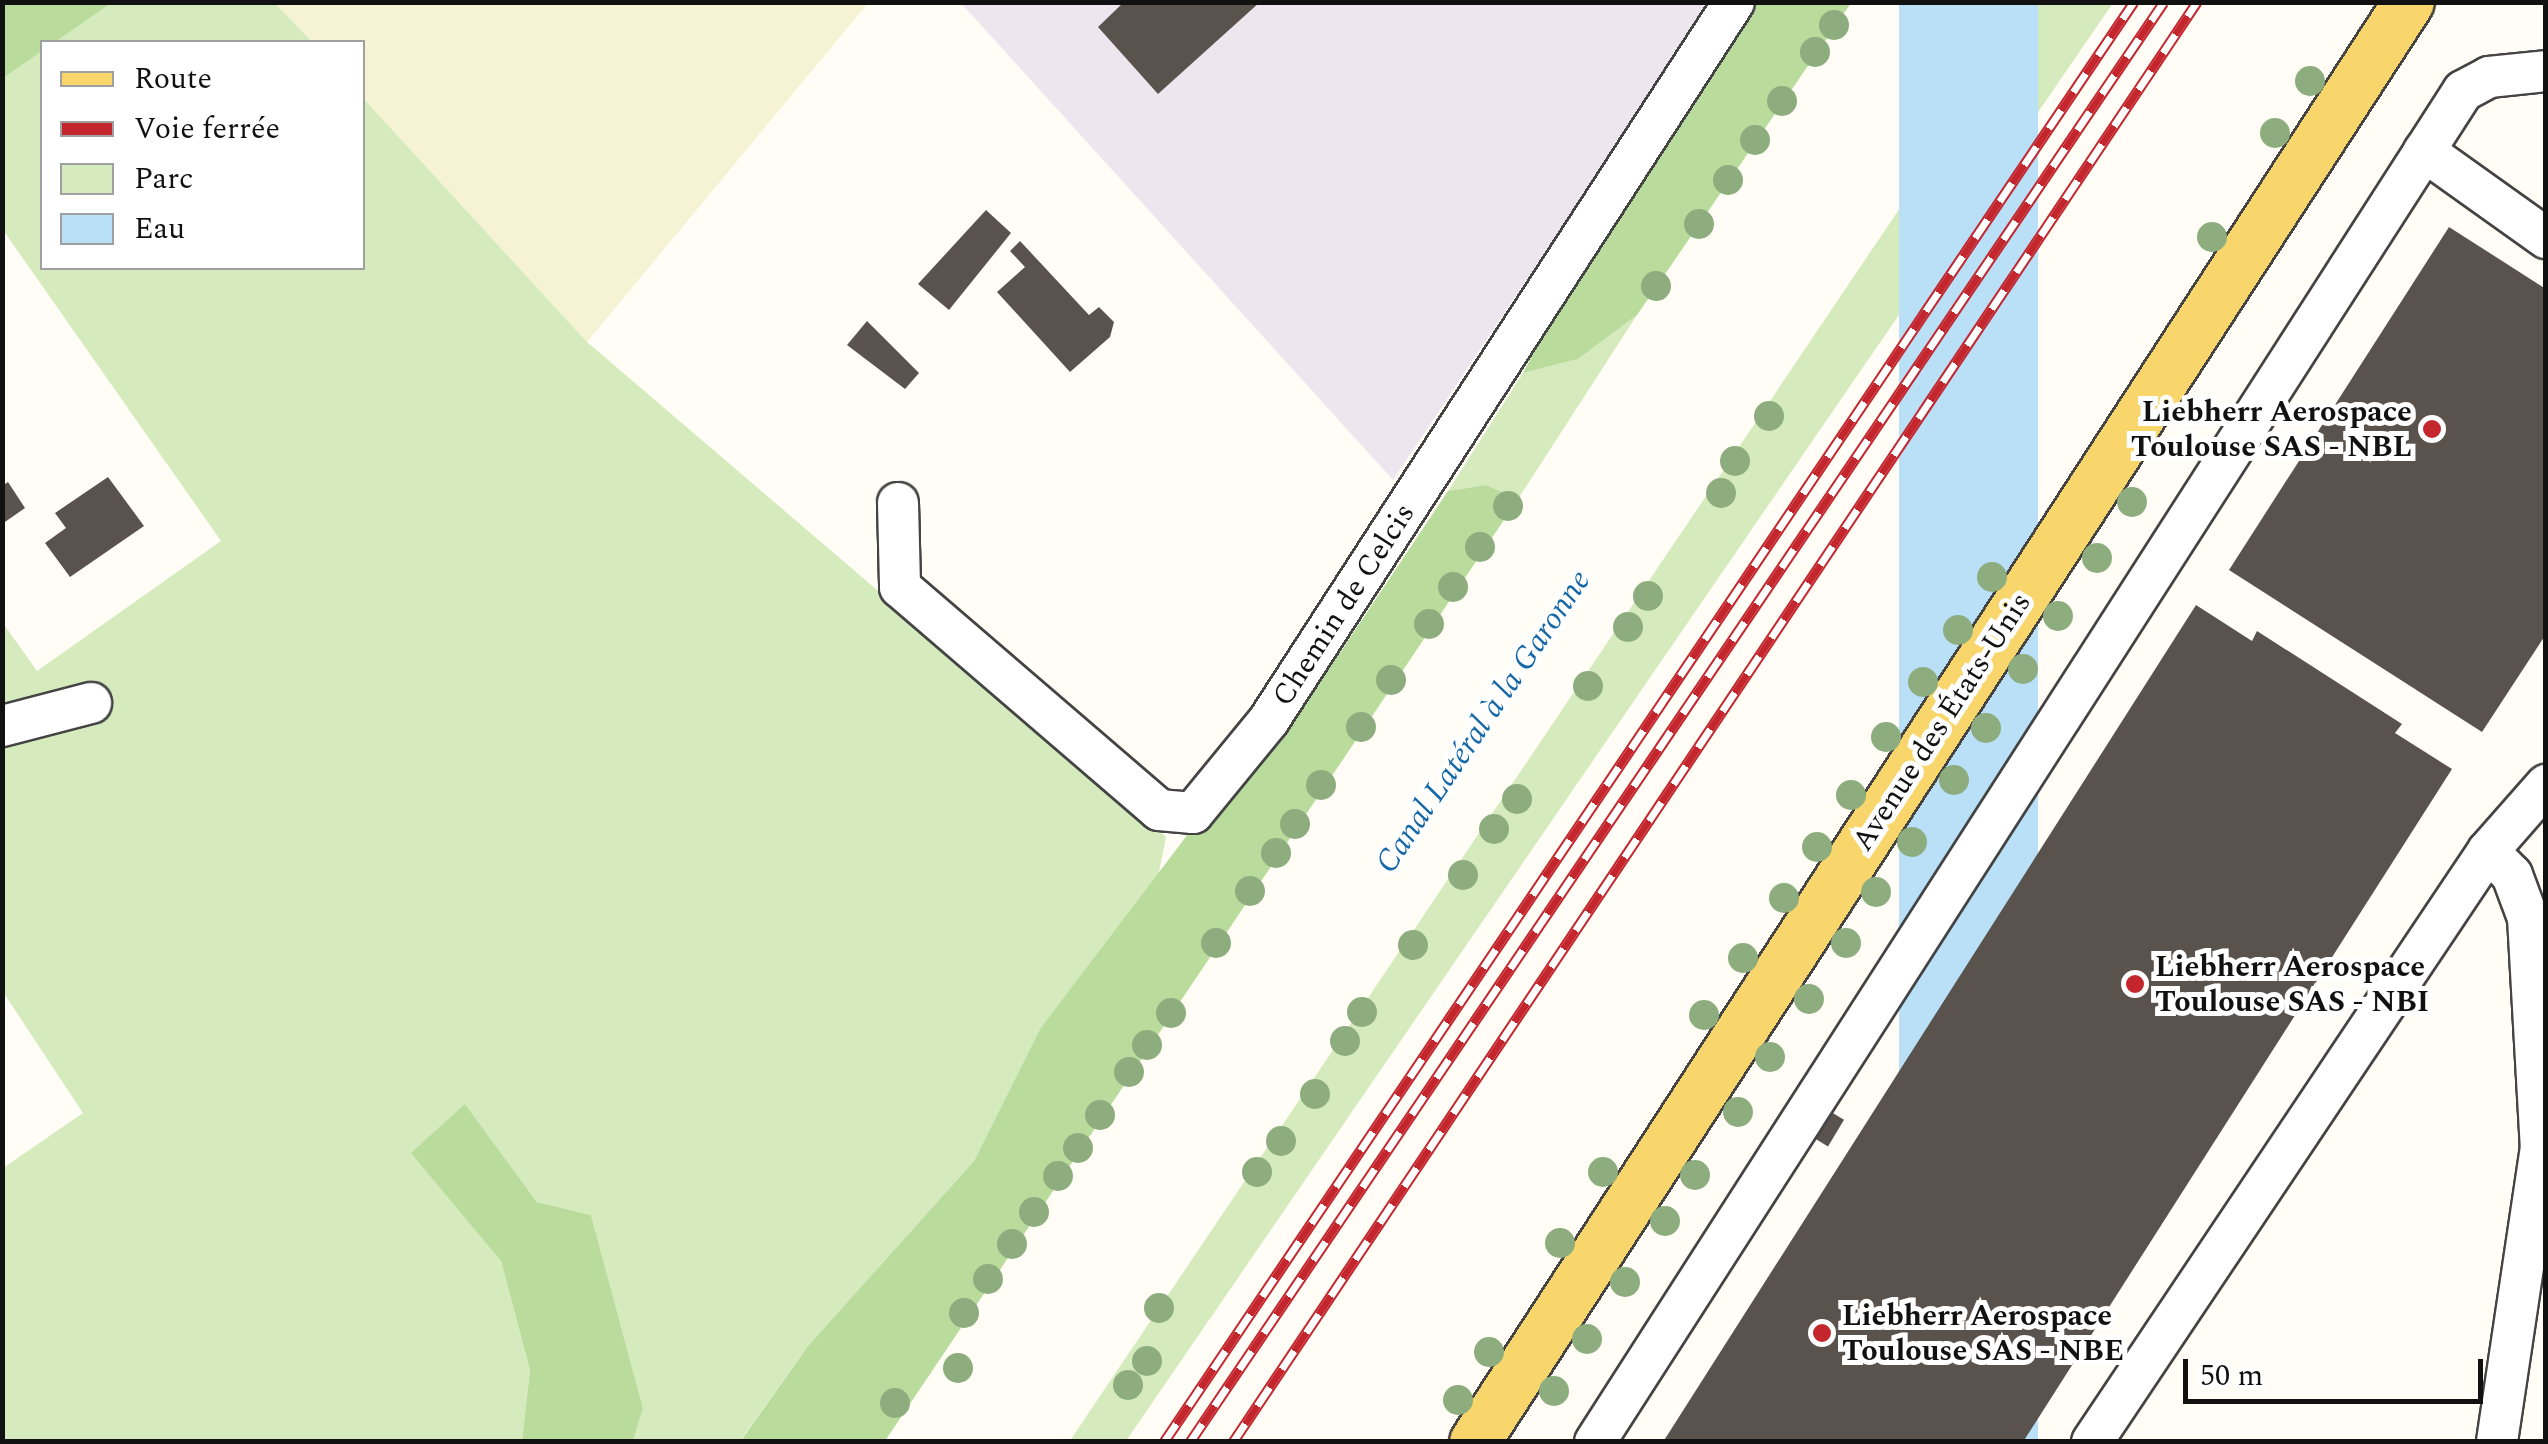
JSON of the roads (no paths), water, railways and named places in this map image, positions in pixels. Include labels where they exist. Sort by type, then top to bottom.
[{"type":"main road","name":"Avenue des États-Unis","points":[[1475,1442],[2410,2]]},
{"type":"street","name":"Chemin de Celcis","points":[[898,503],[900,587],[1159,810],[1193,814],[1270,720],[1734,2]]},
{"type":"street","points":[[1595,1442],[2463,90],[2546,71]]},
{"type":"street","points":[[2424,151],[2546,238]]},
{"type":"street","points":[[2,726],[91,703]]},
{"type":"street","points":[[2092,1442],[2488,851],[2546,785]]},
{"type":"street","points":[[2488,851],[2512,875],[2528,918],[2541,1148],[2497,1442]]},
{"type":"water","points":[[1899,2],[2038,2],[2038,1442],[1899,1442]]},
{"type":"railway","points":[[1164,1442],[2134,2]]},
{"type":"railway","points":[[1190,1442],[2164,2]]},
{"type":"railway","points":[[1233,1442],[2197,2]]},
{"type":"place","name":"Liebherr Aerospace Toulouse SAS - NBL","points":[[2432,429]]},
{"type":"place","name":"Liebherr Aerospace Toulouse SAS - NBI","points":[[2135,984]]},
{"type":"place","name":"Liebherr Aerospace Toulouse SAS - NBE","points":[[1822,1333]]},
{"type":"water label","name":"Canal Latéral à la Garonne","points":[[1484,722]]}]
